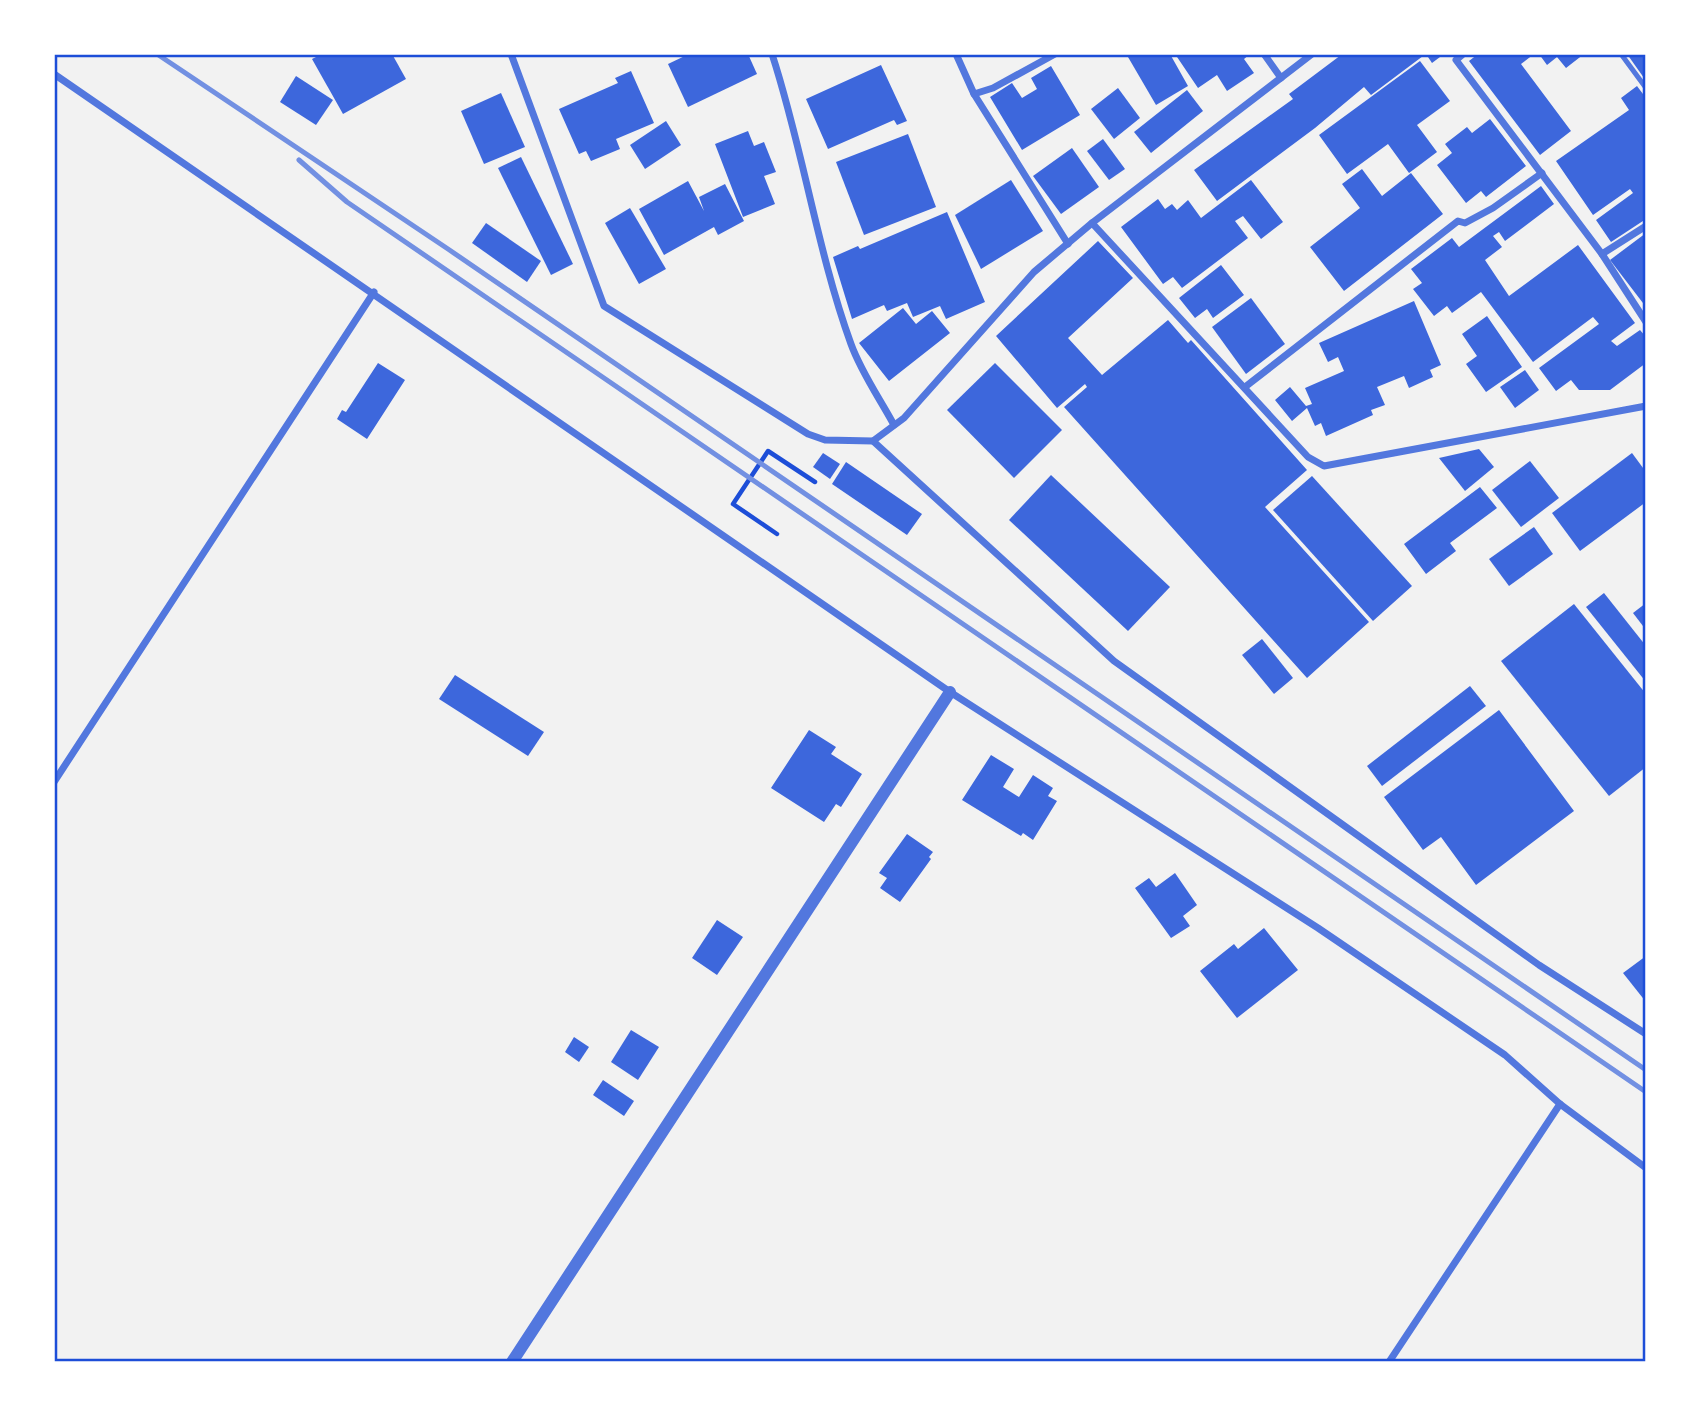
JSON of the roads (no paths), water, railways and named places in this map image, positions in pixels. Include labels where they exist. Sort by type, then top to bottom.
[{"type":"street","points":[[511,54],[604,306],[808,434],[825,440],[873,441],[894,425],[1034,272],[1092,223],[1312,54]]},
{"type":"street","points":[[772,54],[786,98],[822,247],[852,347],[894,425]]},
{"type":"street","points":[[956,54],[974,94],[1068,244]]},
{"type":"street","points":[[974,94],[993,88],[1055,54]]},
{"type":"street","points":[[1264,54],[1281,78]]},
{"type":"street","points":[[1463,54],[1456,60],[1602,254],[1646,322]]},
{"type":"street","points":[[54,74],[374,292],[950,692],[1318,928],[1505,1055],[1560,1104],[1646,1168]]},
{"type":"street","points":[[1245,387],[1458,221],[1465,223],[1493,208],[1542,173]]},
{"type":"street","points":[[1092,223],[1308,457],[1324,466],[1646,406]]},
{"type":"street","points":[[1602,254],[1646,226]]},
{"type":"street","points":[[54,782],[374,292]]},
{"type":"street","points":[[873,441],[1114,661],[1539,965],[1646,1034]]},
{"type":"street","points":[[512,1362],[950,692]]},
{"type":"street","points":[[1390,1362],[1560,1104]]},
{"type":"lane","points":[[1621,54],[1646,88]]},
{"type":"railway","points":[[157,54],[448,249],[1646,1070]]},
{"type":"railway","points":[[299,160],[347,202],[1646,1092]]}]
